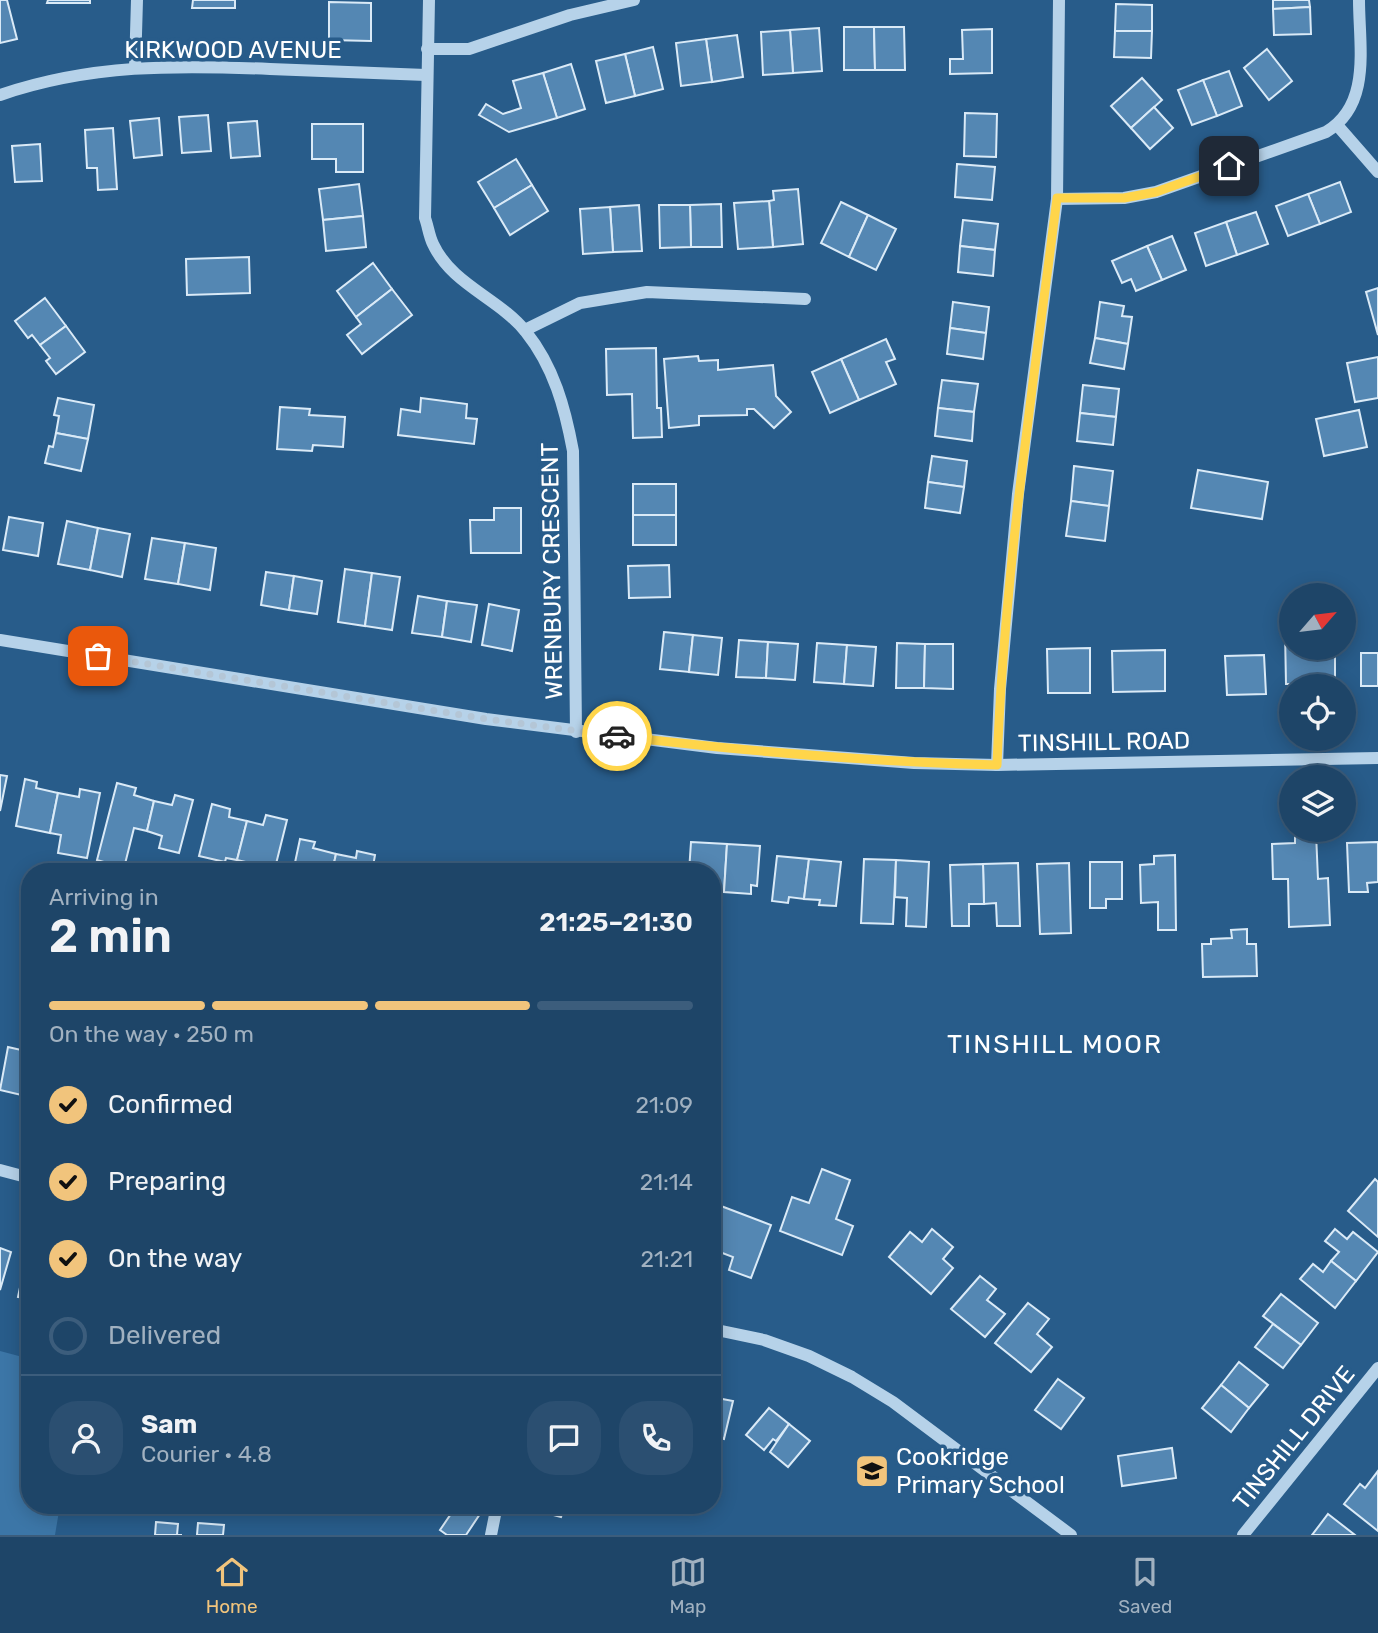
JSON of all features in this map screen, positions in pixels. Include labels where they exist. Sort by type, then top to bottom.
[{"type":"street","points":[[135,68],[137,0]]},
{"type":"street","name":"WRENBURY CRESCENT","points":[[429,0],[425,218],[433,244],[448,265],[469,286],[525,330],[547,361],[565,407],[573,451],[576,732]]},
{"type":"street","points":[[427,49],[469,49],[570,15],[634,0]]},
{"type":"street","points":[[997,765],[1000,689],[1018,494],[1057,198],[1059,0]]},
{"type":"street","points":[[1057,198],[1124,198],[1156,192],[1326,132],[1337,125],[1350,111],[1357,92],[1360,72],[1359,0]]},
{"type":"street","name":"KIRKWOOD AVENUE","points":[[0,95],[37,82],[81,73],[135,68],[199,66],[426,75]]},
{"type":"street","points":[[1337,125],[1378,172]]},
{"type":"street","points":[[525,330],[580,303],[647,292],[805,299]]},
{"type":"street","name":"TINSHILL ROAD","points":[[0,640],[486,719],[717,748],[914,763],[997,765],[1378,758]]},
{"type":"street","points":[[0,1170],[21,1176]]},
{"type":"street","points":[[721,1331],[764,1340],[808,1356],[852,1377],[893,1402],[1071,1535]]},
{"type":"street","name":"TINSHILL DRIVE","points":[[1242,1535],[1378,1368]]},
{"type":"street","points":[[491,1535],[495,1514]]},
{"type":"shaded area","points":[[0,1351],[21,1357],[21,1514],[58,1514],[55,1535],[0,1535]]},
{"type":"building","points":[[0,0],[7,0],[17,39],[0,43]]},
{"type":"building","points":[[48,0],[90,0],[90,3],[47,3]]},
{"type":"building","points":[[193,0],[235,0],[235,8],[192,8]]},
{"type":"building","points":[[1273,0],[1309,0],[1310,7],[1273,9]]},
{"type":"building","points":[[329,2],[371,3],[371,41],[329,40]]},
{"type":"building","points":[[1116,4],[1152,5],[1152,31],[1115,31]]},
{"type":"building","points":[[1310,7],[1311,34],[1274,35],[1273,9]]},
{"type":"building","points":[[844,27],[874,27],[875,70],[844,70]]},
{"type":"building","points":[[874,27],[904,27],[905,70],[875,70]]},
{"type":"building","points":[[819,28],[822,71],[793,73],[790,30]]},
{"type":"building","points":[[992,29],[992,73],[950,74],[950,59],[963,59],[962,30]]},
{"type":"building","points":[[790,30],[793,73],[763,75],[761,32]]},
{"type":"building","points":[[1115,31],[1152,31],[1151,58],[1114,57]]},
{"type":"building","points":[[737,35],[743,77],[712,82],[706,39]]},
{"type":"building","points":[[706,39],[712,82],[681,86],[676,43]]},
{"type":"building","points":[[653,47],[663,89],[635,96],[625,54]]},
{"type":"building","points":[[1267,49],[1292,81],[1269,100],[1244,68]]},
{"type":"building","points":[[625,54],[635,96],[606,103],[596,61]]},
{"type":"building","points":[[571,64],[585,109],[557,118],[543,73]]},
{"type":"building","points":[[1229,71],[1242,106],[1217,116],[1203,80]]},
{"type":"building","points":[[543,73],[557,118],[509,132],[479,115],[486,104],[503,114],[521,108],[513,81]]},
{"type":"building","points":[[1142,78],[1162,100],[1131,128],[1111,106]]},
{"type":"building","points":[[1203,80],[1217,116],[1192,125],[1178,90]]},
{"type":"building","points":[[1154,107],[1173,128],[1150,149],[1131,128]]},
{"type":"building","points":[[965,113],[997,114],[996,157],[964,156]]},
{"type":"building","points":[[208,115],[211,151],[182,153],[179,117]]},
{"type":"building","points":[[159,118],[162,155],[134,158],[130,121]]},
{"type":"building","points":[[257,121],[260,156],[231,158],[228,123]]},
{"type":"building","points":[[312,124],[363,124],[363,172],[336,172],[336,159],[312,159]]},
{"type":"building","points":[[113,128],[117,189],[98,190],[97,168],[87,168],[85,130]]},
{"type":"building","points":[[40,144],[42,181],[15,182],[12,146]]},
{"type":"building","points":[[516,159],[532,185],[494,208],[478,182]]},
{"type":"building","points":[[957,164],[995,167],[992,200],[955,197]]},
{"type":"building","points":[[1340,182],[1351,212],[1320,224],[1308,194]]},
{"type":"building","points":[[359,184],[363,216],[323,220],[319,189]]},
{"type":"building","points":[[532,185],[548,211],[510,235],[494,208]]},
{"type":"building","points":[[798,189],[803,244],[773,247],[769,201],[774,200],[773,191]]},
{"type":"building","points":[[1308,194],[1320,224],[1288,236],[1276,206]]},
{"type":"building","points":[[769,201],[773,247],[738,249],[734,203]]},
{"type":"building","points":[[841,202],[868,215],[849,257],[821,243]]},
{"type":"building","points":[[721,204],[722,247],[691,247],[690,205]]},
{"type":"building","points":[[639,205],[642,251],[613,252],[610,207]]},
{"type":"building","points":[[659,205],[690,205],[691,247],[660,248]]},
{"type":"building","points":[[610,207],[613,252],[583,254],[580,209]]},
{"type":"building","points":[[1256,212],[1268,244],[1237,255],[1226,222]]},
{"type":"building","points":[[868,215],[896,229],[876,270],[849,257]]},
{"type":"building","points":[[363,216],[366,247],[326,251],[323,220]]},
{"type":"building","points":[[963,220],[998,224],[995,250],[960,246]]},
{"type":"building","points":[[1226,222],[1237,255],[1206,266],[1195,233]]},
{"type":"building","points":[[1172,236],[1186,270],[1162,280],[1147,246]]},
{"type":"building","points":[[960,246],[995,250],[993,276],[958,272]]},
{"type":"building","points":[[1147,246],[1162,280],[1136,291],[1131,279],[1122,283],[1112,261]]},
{"type":"building","points":[[249,257],[250,293],[187,295],[186,259]]},
{"type":"building","points":[[373,263],[392,289],[356,317],[337,291]]},
{"type":"building","points":[[1378,288],[1378,335],[1366,292]]},
{"type":"building","points":[[392,289],[412,315],[362,354],[347,335],[361,324],[356,317]]},
{"type":"building","points":[[45,298],[66,326],[40,345],[32,335],[28,338],[15,321]]},
{"type":"building","points":[[953,302],[989,307],[986,333],[950,328]]},
{"type":"building","points":[[1100,302],[1124,306],[1122,316],[1132,317],[1128,344],[1095,338]]},
{"type":"building","points":[[66,326],[85,352],[56,374],[46,361],[50,358],[40,345]]},
{"type":"building","points":[[950,328],[986,333],[983,359],[947,354]]},
{"type":"building","points":[[1095,338],[1128,344],[1124,369],[1090,363]]},
{"type":"building","points":[[886,339],[895,359],[886,362],[896,384],[859,400],[841,359]]},
{"type":"building","points":[[656,348],[657,408],[661,408],[662,437],[633,438],[632,394],[607,395],[606,349]]},
{"type":"building","points":[[698,356],[699,361],[718,360],[718,370],[773,365],[776,396],[791,412],[774,428],[754,409],[747,409],[747,415],[699,416],[699,425],[669,428],[664,359]]},
{"type":"building","points":[[1378,357],[1378,398],[1355,402],[1347,363]]},
{"type":"building","points":[[841,359],[859,400],[830,413],[812,372]]},
{"type":"building","points":[[942,380],[978,384],[974,412],[938,408]]},
{"type":"building","points":[[1083,385],[1119,389],[1116,417],[1080,413]]},
{"type":"building","points":[[58,398],[94,405],[88,439],[56,433],[59,416],[54,415]]},
{"type":"building","points":[[421,398],[467,404],[466,418],[477,419],[474,444],[398,435],[401,409],[420,412]]},
{"type":"building","points":[[280,407],[310,409],[309,415],[345,417],[343,447],[313,445],[312,451],[277,449]]},
{"type":"building","points":[[938,408],[974,412],[972,441],[935,436]]},
{"type":"building","points":[[1359,410],[1367,447],[1324,456],[1316,419]]},
{"type":"building","points":[[1080,413],[1116,417],[1113,445],[1077,441]]},
{"type":"building","points":[[56,433],[88,439],[81,471],[45,463]]},
{"type":"building","points":[[932,456],[967,461],[964,487],[928,482]]},
{"type":"building","points":[[1074,466],[1113,471],[1109,506],[1071,501]]},
{"type":"building","points":[[1198,470],[1268,482],[1262,519],[1191,508]]},
{"type":"building","points":[[928,482],[964,487],[960,513],[925,508]]},
{"type":"building","points":[[633,484],[676,484],[676,515],[633,515]]},
{"type":"building","points":[[1071,501],[1109,506],[1105,541],[1066,536]]},
{"type":"building","points":[[494,508],[521,508],[521,553],[471,553],[470,520],[494,520]]},
{"type":"building","points":[[633,515],[676,515],[676,545],[633,545]]},
{"type":"building","points":[[9,517],[43,523],[38,556],[3,550]]},
{"type":"building","points":[[67,521],[98,528],[90,570],[58,564]]},
{"type":"building","points":[[98,528],[130,534],[122,577],[90,570]]},
{"type":"building","points":[[152,538],[185,543],[178,584],[145,579]]},
{"type":"building","points":[[185,543],[216,548],[210,590],[178,584]]},
{"type":"building","points":[[669,565],[670,597],[629,598],[628,566]]},
{"type":"building","points":[[345,569],[372,573],[365,626],[338,622]]},
{"type":"building","points":[[266,572],[294,576],[289,610],[261,605]]},
{"type":"building","points":[[372,573],[400,577],[392,630],[365,626]]},
{"type":"building","points":[[294,576],[322,581],[317,614],[289,610]]},
{"type":"building","points":[[418,596],[447,601],[442,637],[412,633]]},
{"type":"building","points":[[447,601],[477,605],[471,642],[442,637]]},
{"type":"building","points":[[489,604],[519,610],[512,651],[482,645]]},
{"type":"building","points":[[664,632],[693,635],[689,672],[660,669]]},
{"type":"building","points":[[693,635],[722,638],[718,675],[689,672]]},
{"type":"building","points":[[739,640],[768,642],[766,678],[736,677]]},
{"type":"building","points":[[768,642],[798,644],[795,680],[766,678]]},
{"type":"building","points":[[817,643],[847,645],[844,684],[814,682]]},
{"type":"building","points":[[897,643],[925,644],[924,688],[896,688]]},
{"type":"building","points":[[925,644],[953,644],[953,689],[924,688]]},
{"type":"building","points":[[847,645],[876,647],[873,686],[844,684]]},
{"type":"building","points":[[1090,648],[1090,693],[1048,693],[1047,649]]},
{"type":"building","points":[[1165,650],[1165,691],[1113,692],[1112,651]]},
{"type":"building","points":[[1361,653],[1378,653],[1378,686],[1361,686]]},
{"type":"building","points":[[1264,655],[1266,694],[1227,695],[1225,656]]},
{"type":"building","points":[[1286,660],[1335,660],[1335,674],[1286,674]]},
{"type":"building","points":[[0,775],[7,776],[0,811]]},
{"type":"building","points":[[25,779],[37,782],[36,788],[58,793],[50,833],[16,826]]},
{"type":"building","points":[[117,783],[136,788],[134,795],[154,801],[147,831],[134,828],[125,863],[97,860]]},
{"type":"building","points":[[80,789],[100,793],[87,858],[58,853],[61,835],[50,833],[58,793],[79,797]]},
{"type":"building","points":[[175,795],[193,800],[179,853],[159,848],[162,836],[147,831],[154,801],[172,805]]},
{"type":"building","points":[[212,804],[230,809],[229,817],[247,821],[237,860],[226,858],[225,862],[199,856]]},
{"type":"building","points":[[266,815],[287,820],[276,863],[237,860],[247,821],[263,825]]},
{"type":"building","points":[[300,839],[315,842],[313,848],[336,854],[334,863],[295,863]]},
{"type":"building","points":[[691,842],[727,844],[724,892],[721,892],[721,863],[690,863]]},
{"type":"building","points":[[1316,842],[1318,879],[1328,878],[1330,925],[1289,927],[1288,879],[1273,879],[1272,844]]},
{"type":"building","points":[[1378,842],[1378,882],[1367,883],[1368,892],[1349,892],[1347,843]]},
{"type":"building","points":[[727,844],[760,846],[757,886],[751,885],[751,894],[724,892]]},
{"type":"building","points":[[357,851],[375,855],[374,863],[334,863],[336,854],[356,858]]},
{"type":"building","points":[[1175,855],[1176,930],[1158,930],[1158,902],[1141,903],[1140,865],[1154,864],[1154,856]]},
{"type":"building","points":[[777,856],[809,859],[804,899],[789,897],[788,903],[772,901]]},
{"type":"building","points":[[809,859],[841,862],[836,906],[819,905],[820,900],[804,899]]},
{"type":"building","points":[[864,859],[896,860],[893,924],[861,923]]},
{"type":"building","points":[[896,860],[929,862],[926,927],[906,926],[907,898],[895,897]]},
{"type":"building","points":[[1090,862],[1122,862],[1122,899],[1106,899],[1106,908],[1090,908]]},
{"type":"building","points":[[1018,863],[1020,926],[997,926],[996,903],[984,904],[983,864]]},
{"type":"building","points":[[1069,863],[1071,933],[1040,934],[1037,864]]},
{"type":"building","points":[[983,864],[984,904],[969,904],[969,926],[952,926],[950,865]]},
{"type":"building","points":[[1247,929],[1247,944],[1256,944],[1257,976],[1203,977],[1202,944],[1211,944],[1211,939],[1232,938],[1231,930]]},
{"type":"building","points":[[8,1047],[21,1050],[21,1095],[0,1090]]},
{"type":"building","points":[[822,1169],[850,1180],[836,1219],[853,1226],[842,1255],[780,1231],[792,1197],[809,1203]]},
{"type":"building","points":[[1375,1179],[1378,1182],[1378,1237],[1348,1211]]},
{"type":"building","points":[[721,1206],[771,1225],[751,1278],[729,1270],[733,1257],[721,1252]]},
{"type":"building","points":[[932,1229],[953,1247],[943,1259],[953,1268],[931,1294],[889,1257],[910,1232],[922,1242]]},
{"type":"building","points":[[1335,1229],[1347,1239],[1353,1232],[1378,1252],[1356,1281],[1331,1261],[1339,1252],[1325,1241]]},
{"type":"building","points":[[0,1248],[11,1252],[0,1290]]},
{"type":"building","points":[[1331,1261],[1356,1281],[1335,1308],[1300,1279],[1313,1264],[1323,1272]]},
{"type":"building","points":[[980,1276],[996,1289],[987,1300],[1005,1314],[985,1337],[951,1309]]},
{"type":"building","points":[[1281,1294],[1318,1323],[1301,1345],[1263,1316]]},
{"type":"building","points":[[1028,1303],[1049,1319],[1037,1334],[1052,1347],[1031,1372],[995,1343]]},
{"type":"building","points":[[1273,1324],[1301,1345],[1283,1368],[1255,1347]]},
{"type":"building","points":[[1239,1362],[1268,1385],[1249,1408],[1221,1385]]},
{"type":"building","points":[[1058,1379],[1084,1398],[1061,1429],[1035,1410]]},
{"type":"building","points":[[1221,1385],[1249,1408],[1231,1432],[1202,1408]]},
{"type":"building","points":[[721,1399],[733,1401],[724,1439],[721,1438]]},
{"type":"building","points":[[769,1408],[789,1424],[776,1441],[773,1439],[764,1450],[746,1435]]},
{"type":"building","points":[[789,1424],[810,1441],[788,1467],[770,1452]]},
{"type":"building","points":[[1172,1448],[1176,1478],[1122,1486],[1118,1456]]},
{"type":"building","points":[[1378,1471],[1378,1531],[1344,1504],[1360,1484],[1365,1488]]},
{"type":"building","points":[[451,1514],[480,1514],[466,1535],[447,1535],[440,1530]]},
{"type":"building","points":[[1328,1514],[1355,1535],[1312,1535]]},
{"type":"building","points":[[156,1522],[178,1524],[177,1535],[155,1535]]},
{"type":"building","points":[[198,1523],[224,1525],[223,1535],[197,1535]]},
{"type":"way so far","points":[[98,656],[486,719],[617,736]]},
{"type":"place","name":"Cookridge Primary School","points":[[872,1471]]},
{"type":"district","name":"TINSHILL MOOR","points":[[1055,1044]]},
{"type":"route","points":[[617,736],[717,748],[914,763],[997,765],[1000,689],[1018,494],[1057,198],[1124,198],[1156,192],[1229,166]]}]
